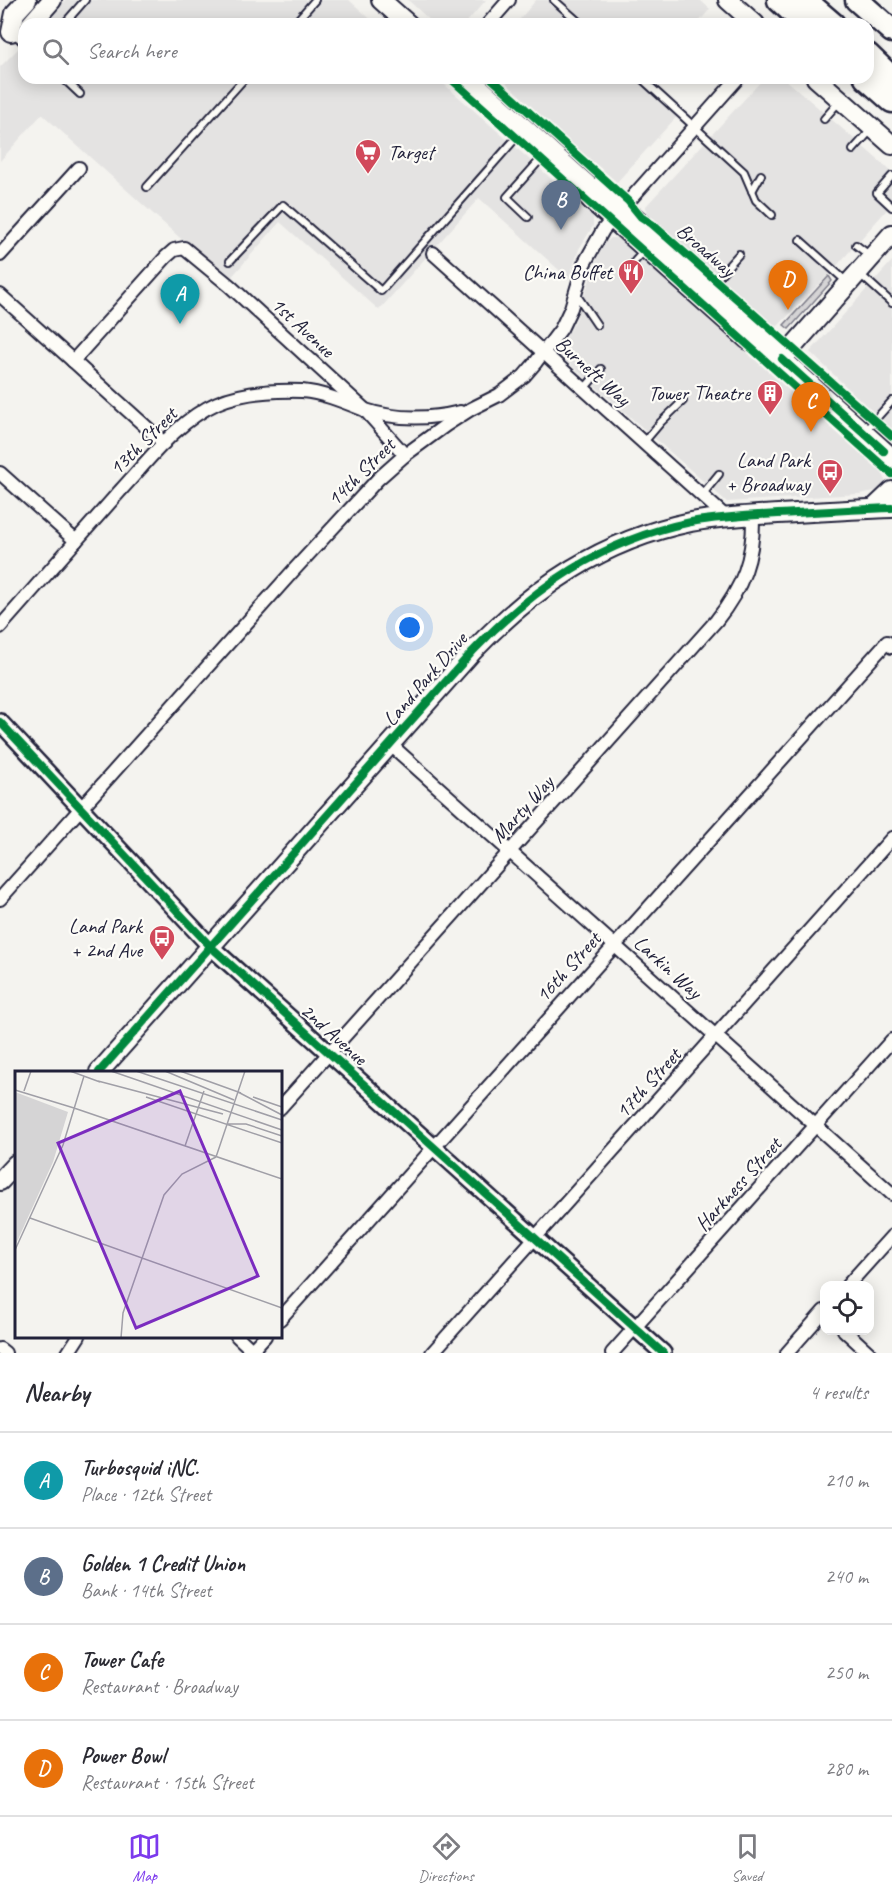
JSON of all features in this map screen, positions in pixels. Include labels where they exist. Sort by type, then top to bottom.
[{"type":"highway","points":[[779,0],[804,14]]},
{"type":"highway","points":[[857,0],[892,31]]},
{"type":"highway","points":[[874,61],[892,78]]},
{"type":"highway","points":[[873,84],[892,101]]},
{"type":"main road","points":[[15,36],[15,13],[27,0]]},
{"type":"main road","points":[[36,18],[52,0]]},
{"type":"main road","points":[[381,0],[401,18]]},
{"type":"main road","points":[[728,0],[748,18]]},
{"type":"main road","name":"Broadway","points":[[475,84],[591,188],[601,188],[641,255],[747,339],[782,359],[890,458]]},
{"type":"main road","points":[[823,84],[892,145]]},
{"type":"main road","name":"Broadway","points":[[618,213],[712,284],[759,327],[782,359]]},
{"type":"main road","points":[[782,359],[892,234]]},
{"type":"main road","points":[[883,508],[892,491]]},
{"type":"main road","name":"Land Park Drive","points":[[100,1071],[487,636],[542,587],[574,567],[638,538],[692,522],[753,515],[883,508]]},
{"type":"main road","points":[[0,1181],[15,1165]]},
{"type":"street","points":[[493,18],[509,0]]},
{"type":"street","name":"14th Street","points":[[0,899],[378,479],[405,454],[471,409],[499,395],[524,376],[561,329],[592,248],[618,213],[733,84]]},
{"type":"street","points":[[0,255],[79,168]]},
{"type":"street","name":"1st Avenue","points":[[73,361],[174,249],[187,249],[364,409],[405,454]]},
{"type":"street","name":"Burnett Way","points":[[433,253],[728,518]]},
{"type":"street","points":[[0,296],[164,443]]},
{"type":"street","name":"13th Street","points":[[0,627],[164,443],[198,414],[217,403],[238,396],[288,390],[312,392],[401,418],[444,416],[471,409]]},
{"type":"street","points":[[0,473],[76,541]]},
{"type":"street","name":"Marty Way","points":[[282,1106],[727,607],[741,582],[751,553],[753,515]]},
{"type":"street","name":"16th Street","points":[[282,1316],[614,945],[890,644]]},
{"type":"street","name":"2nd Avenue","points":[[0,722],[211,948],[663,1353]]},
{"type":"street","name":"Larkin Way","points":[[391,745],[892,1194]]},
{"type":"street","name":"17th Street","points":[[432,1353],[892,838]]},
{"type":"street","name":"Harkness Street","points":[[612,1353],[892,1040]]},
{"type":"street","points":[[852,1281],[892,1236]]},
{"type":"street","points":[[787,1353],[820,1316]]},
{"type":"street","points":[[849,1335],[869,1353]]},
{"type":"street","points":[[68,1353],[78,1338]]},
{"type":"street","points":[[239,1338],[254,1352],[264,1338]]},
{"type":"street","points":[[0,1349],[5,1353]]},
{"type":"lane","points":[[69,18],[85,0]]},
{"type":"lane","points":[[299,18],[315,0]]},
{"type":"lane","points":[[554,0],[574,18]]},
{"type":"lane","points":[[69,84],[80,94]]},
{"type":"lane","points":[[147,187],[240,84]]},
{"type":"lane","points":[[647,84],[744,172],[756,200],[772,215]]},
{"type":"lane","points":[[824,119],[841,100]]},
{"type":"lane","points":[[853,150],[872,128]]},
{"type":"lane","points":[[230,261],[283,205],[381,291],[524,129]]},
{"type":"lane","points":[[528,217],[507,197],[549,151]]},
{"type":"lane","points":[[752,191],[761,175]]},
{"type":"lane","points":[[892,176],[877,194],[892,207]]},
{"type":"lane","points":[[800,240],[892,303]]},
{"type":"lane","points":[[856,245],[871,258]]},
{"type":"lane","points":[[712,284],[739,254]]},
{"type":"lane","points":[[576,294],[597,325]]},
{"type":"lane","points":[[584,389],[601,369]]},
{"type":"lane","points":[[644,442],[683,401]]},
{"type":"lane","points":[[864,432],[892,401]]},
{"type":"lane","points":[[702,495],[720,474]]},
{"type":"shaded area","points":[[66,0],[349,0],[369,18],[49,18]]},
{"type":"shaded area","points":[[408,0],[486,0],[470,18],[428,18]]},
{"type":"shaded area","points":[[536,0],[700,0],[710,9],[702,18],[521,18]]},
{"type":"shaded area","points":[[18,49],[18,84],[444,84],[589,212],[593,218],[593,226],[579,249],[569,279],[479,198],[379,310],[280,222],[228,281],[42,114],[0,161],[0,67]]},
{"type":"shaded area","points":[[507,84],[648,84],[680,113],[617,182]]},
{"type":"shaded area","points":[[758,84],[791,84],[892,172],[892,204],[833,270],[776,328],[646,212],[646,206]]},
{"type":"shaded area","points":[[611,238],[621,241],[881,472],[885,478],[885,485],[880,490],[859,494],[727,502],[562,357],[561,347],[575,322],[597,259],[605,243]]},
{"type":"shaded area","points":[[892,261],[892,430],[810,352]]},
{"type":"shaded area","points":[[829,276],[832,281],[789,329],[784,325]]},
{"type":"cycle path","points":[[457,84],[892,474]]},
{"type":"cycle path","points":[[498,84],[628,201],[641,217],[652,224],[892,436]]},
{"type":"cycle path","points":[[782,359],[884,451]]},
{"type":"cycle path","points":[[100,1071],[473,651],[520,606],[546,587],[599,554],[659,530],[691,522],[743,516],[892,508]]},
{"type":"cycle path","points":[[0,722],[211,947],[663,1353]]},
{"type":"place","name":"Target","points":[[368,175]]},
{"type":"place","name":"Golden 1 Credit Union","points":[[561,230]]},
{"type":"place","name":"China Buffet","points":[[631,295]]},
{"type":"place","name":"Power Bowl","points":[[788,310]]},
{"type":"place","name":"Turbosquid iNC.","points":[[180,324]]},
{"type":"place","name":"Tower Theatre","points":[[770,416]]},
{"type":"place","name":"Tower Cafe","points":[[811,432]]},
{"type":"place","name":"Land Park + Broadway","points":[[830,495]]},
{"type":"place","name":"Land Park + 2nd Ave","points":[[162,961]]}]
